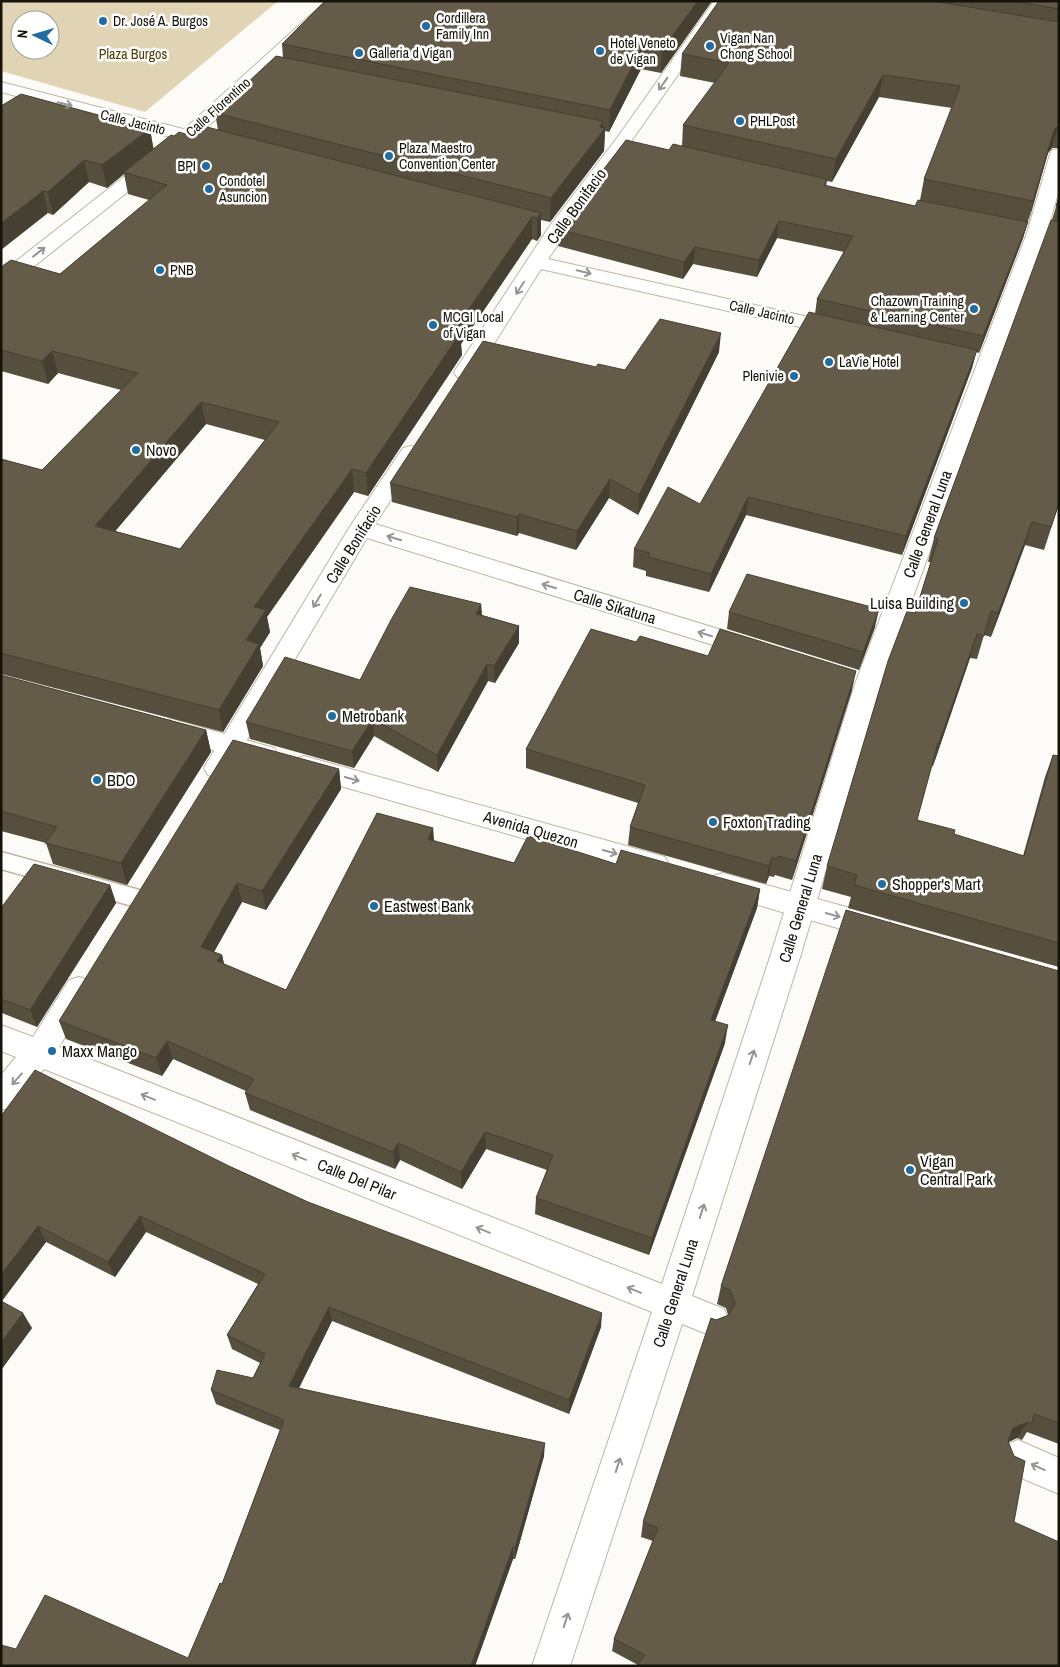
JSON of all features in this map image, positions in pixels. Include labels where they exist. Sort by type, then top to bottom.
[{"type":"street","name":"Calle Florentino","points":[[1,283],[186,136],[336,1]]},
{"type":"street","name":"Calle Bonifacio","points":[[453,390],[537,262],[546,229],[623,142],[722,1]]},
{"type":"street","points":[[261,69],[281,73]]},
{"type":"street","name":"Calle Jacinto","points":[[1,87],[29,102],[224,146]]},
{"type":"street","name":"Calle General Luna","points":[[551,1666],[672,1304],[801,906],[859,681],[977,361],[1036,233],[1059,154]]},
{"type":"street","name":"Calle Jacinto","points":[[537,262],[855,333]]},
{"type":"street","name":"Calle Bonifacio","points":[[207,784],[361,528],[420,439]]},
{"type":"street","name":"Calle Sikatuna","points":[[361,528],[774,655]]},
{"type":"street","name":"Avenida Quezon","points":[[152,724],[900,935]]},
{"type":"street","points":[[1,1097],[39,1053],[90,971]]},
{"type":"street","name":"Calle Del Pilar","points":[[1,1038],[712,1320]]},
{"type":"street","points":[[1018,1458],[1059,1476]]},
{"type":"lane","points":[[1,860],[136,898]]},
{"type":"green space","name":"Plaza Burgos","points":[[1,1],[278,1],[145,112],[1,71]]},
{"type":"building","points":[[325,1],[698,1],[662,50],[642,47],[610,110],[282,44]]},
{"type":"building","points":[[719,1],[933,1],[1059,22],[1059,125],[1054,130],[1033,201],[924,179],[960,86],[883,75],[836,159],[683,125],[729,63],[682,54]]},
{"type":"building","points":[[1014,1],[1059,1],[1059,9]]},
{"type":"building","points":[[276,56],[603,121],[600,127],[605,128],[551,198],[215,113]]},
{"type":"building","points":[[21,94],[150,129],[102,165],[84,160],[48,192],[43,191],[1,223],[1,106]]},
{"type":"building","points":[[203,126],[541,213],[537,218],[532,217],[454,331],[461,332],[366,473],[352,469],[254,607],[266,610],[246,640],[259,644],[219,710],[1,653],[1,459],[42,470],[138,373],[52,351],[42,361],[1,350],[1,267],[11,260],[60,274],[167,185],[124,172],[171,135],[174,136],[179,132],[192,136]],"holes":[[[201,402],[279,422],[180,549],[95,526]]]},
{"type":"building","points":[[626,140],[669,150],[673,144],[827,179],[824,185],[915,206],[918,200],[1028,222],[983,336],[817,299],[853,236],[779,221],[759,260],[695,247],[684,262],[558,229]]},
{"type":"building","points":[[1051,220],[1059,222],[1059,503],[1051,527],[1032,522],[998,613],[991,611],[984,636],[977,634],[938,743],[917,820],[955,830],[954,834],[1024,856],[1053,755],[1059,756],[1059,943],[854,885],[857,875],[827,866],[888,661],[907,611],[915,613],[938,539],[934,538]]},
{"type":"building","points":[[809,312],[977,350],[906,536],[748,497],[711,574],[648,557],[650,553],[634,549],[668,487],[700,504]]},
{"type":"building","points":[[660,319],[721,333],[639,495],[610,479],[577,531],[519,514],[517,517],[390,483],[483,341],[596,367],[598,364],[625,370]]},
{"type":"building","points":[[747,574],[879,609],[863,652],[729,612]]},
{"type":"building","points":[[410,587],[481,604],[476,614],[519,626],[494,666],[487,664],[437,755],[373,719],[352,751],[246,722],[285,657],[360,680]]},
{"type":"building","points":[[591,629],[636,642],[640,636],[708,656],[720,629],[856,671],[796,861],[778,856],[777,859],[772,857],[769,866],[630,827],[645,785],[526,749]]},
{"type":"building","name":"BDO","points":[[1,675],[206,730],[121,863],[45,843],[57,827],[1,811]]},
{"type":"building","points":[[233,740],[339,769],[262,891],[237,883],[201,947],[222,955],[217,961],[286,990],[377,813],[433,828],[428,839],[514,863],[528,836],[616,864],[621,850],[760,889],[711,1020],[728,1025],[652,1238],[536,1198],[553,1155],[485,1132],[461,1172],[398,1143],[393,1152],[245,1093],[254,1079],[167,1041],[156,1058],[59,1021]]},
{"type":"building","points":[[34,864],[110,885],[30,1010],[1,999],[1,908]]},
{"type":"building","name":"Vigan Central Park","points":[[846,910],[1059,971],[1059,1423],[1034,1414],[1032,1423],[1028,1422],[1013,1428],[1008,1441],[1014,1456],[1025,1461],[1014,1522],[1059,1542],[1059,1666],[637,1666],[645,1655],[614,1639],[658,1528],[643,1522],[711,1318],[716,1320],[729,1315],[735,1303],[730,1290],[721,1286]]},
{"type":"building","points":[[35,1070],[231,1167],[308,1202],[602,1313],[569,1400],[329,1307],[289,1386],[545,1443],[515,1548],[513,1547],[471,1666],[1,1666],[1,1645],[16,1649],[45,1595],[188,1658],[220,1583],[222,1584],[284,1420],[211,1390],[217,1370],[253,1378],[265,1354],[227,1335],[265,1274],[140,1216],[108,1262],[38,1226],[1,1275],[1,1116]]},
{"type":"building","points":[[1,1301],[23,1313],[1,1343]]},
{"type":"place","name":"Dr. José A. Burgos","points":[[103,21]]},
{"type":"place","name":"Cordillera Family Inn","points":[[426,26]]},
{"type":"place","name":"Vigan Nan Chong School","points":[[710,46]]},
{"type":"place","name":"Hotel Veneto de Vigan","points":[[600,51]]},
{"type":"place","name":"Galleria d Vigan","points":[[359,53]]},
{"type":"place","name":"PHLPost","points":[[740,121]]},
{"type":"place","name":"Plaza Maestro Convention Center","points":[[389,156]]},
{"type":"place","name":"BPI","points":[[206,166]]},
{"type":"place","name":"Condotel Asuncion","points":[[209,189]]},
{"type":"place","name":"PNB","points":[[160,270]]},
{"type":"place","name":"Chazown Training & Learning Center","points":[[974,309]]},
{"type":"place","name":"MCGI Local of Vigan","points":[[433,325]]},
{"type":"place","name":"LaVie Hotel","points":[[829,362]]},
{"type":"place","name":"Plenivie","points":[[794,376]]},
{"type":"place","name":"Novo","points":[[136,450]]},
{"type":"place","name":"Luisa Building","points":[[964,603]]},
{"type":"place","name":"Metrobank","points":[[332,716]]},
{"type":"place","name":"BDO","points":[[97,780]]},
{"type":"place","name":"Foxton Trading","points":[[713,822]]},
{"type":"place","name":"Shopper's Mart","points":[[882,884]]},
{"type":"place","name":"Eastwest Bank","points":[[374,906]]},
{"type":"place","name":"Maxx Mango","points":[[52,1051]]},
{"type":"place","name":"Vigan Central Park","points":[[910,1170]]}]
